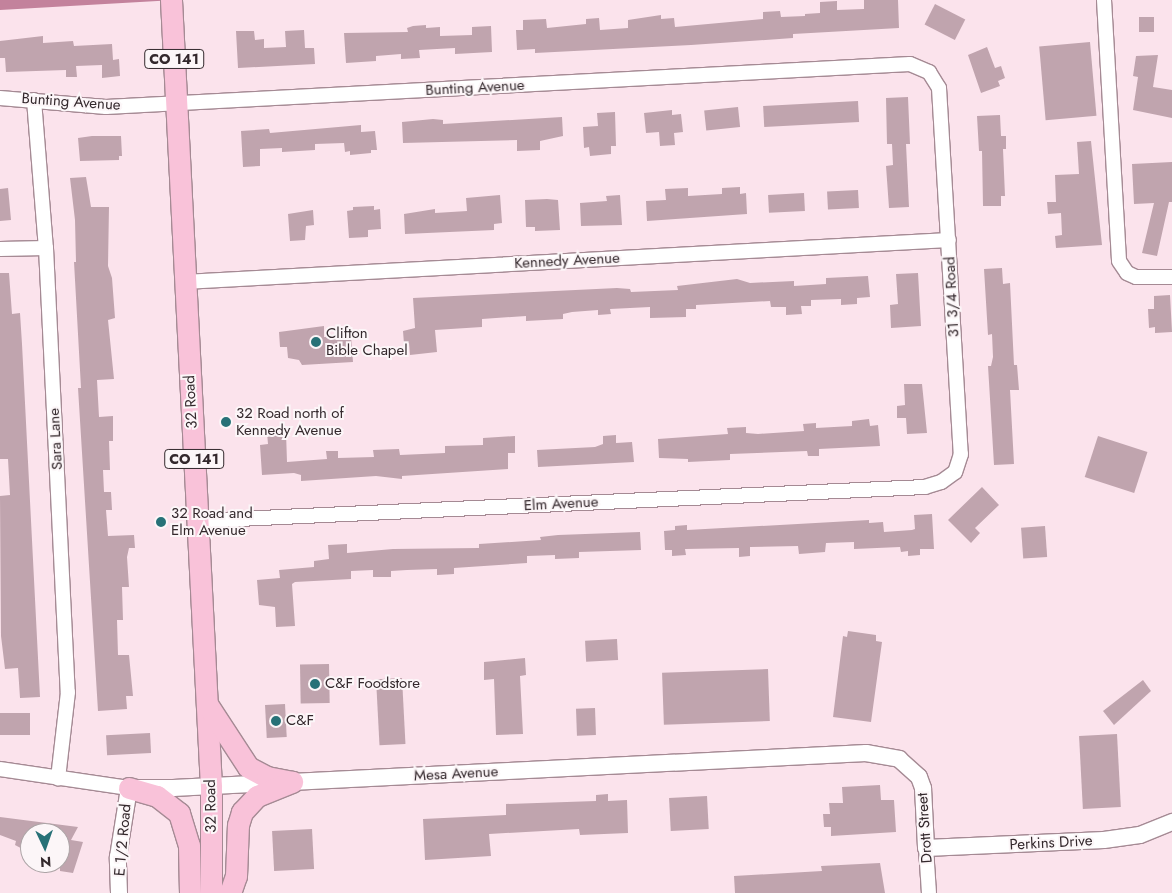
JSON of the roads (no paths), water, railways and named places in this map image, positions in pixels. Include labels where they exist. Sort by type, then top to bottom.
[{"type":"main road","name":"32 Road","points":[[172,7],[184,282],[211,786],[211,893]]},
{"type":"main road","points":[[206,704],[248,767],[267,777],[292,782]]},
{"type":"main road","points":[[230,893],[236,876],[238,824],[242,812],[257,796],[292,782]]},
{"type":"main road","points":[[129,788],[157,796],[180,813],[189,845],[190,893]]},
{"type":"street","points":[[1104,0],[1119,261],[1127,273],[1136,277],[1172,277]]},
{"type":"street","name":"Bunting Avenue","points":[[0,98],[106,107],[910,64],[929,72],[939,88]]},
{"type":"street","name":"31 3/4 Road","points":[[925,487],[955,472],[961,454],[939,88]]},
{"type":"street","name":"Sara Lane","points":[[34,100],[46,248],[68,692],[58,778]]},
{"type":"street","name":"Kennedy Avenue","points":[[184,282],[949,240]]},
{"type":"street","points":[[0,250],[46,248]]},
{"type":"street","name":"Elm Avenue","points":[[197,520],[925,487]]},
{"type":"street","name":"Mesa Avenue","points":[[0,769],[129,788],[211,786],[866,753],[899,759],[911,766]]},
{"type":"street","name":"Drott Street","points":[[911,766],[923,788],[929,893]]},
{"type":"street","name":"E 1/2 Road","points":[[119,893],[118,857],[129,788]]},
{"type":"street","name":"Perkins Drive","points":[[926,848],[1104,840],[1140,835],[1172,822]]},
{"type":"place","name":"Clifton Bible Chapel","points":[[316,342]]},
{"type":"place","name":"32 Road north of Kennedy Avenue","points":[[226,422]]},
{"type":"place","name":"32 Road and Elm Avenue","points":[[161,522]]},
{"type":"place","name":"C&F Foodstore","points":[[315,684]]},
{"type":"place","name":"C&F","points":[[276,721]]}]
